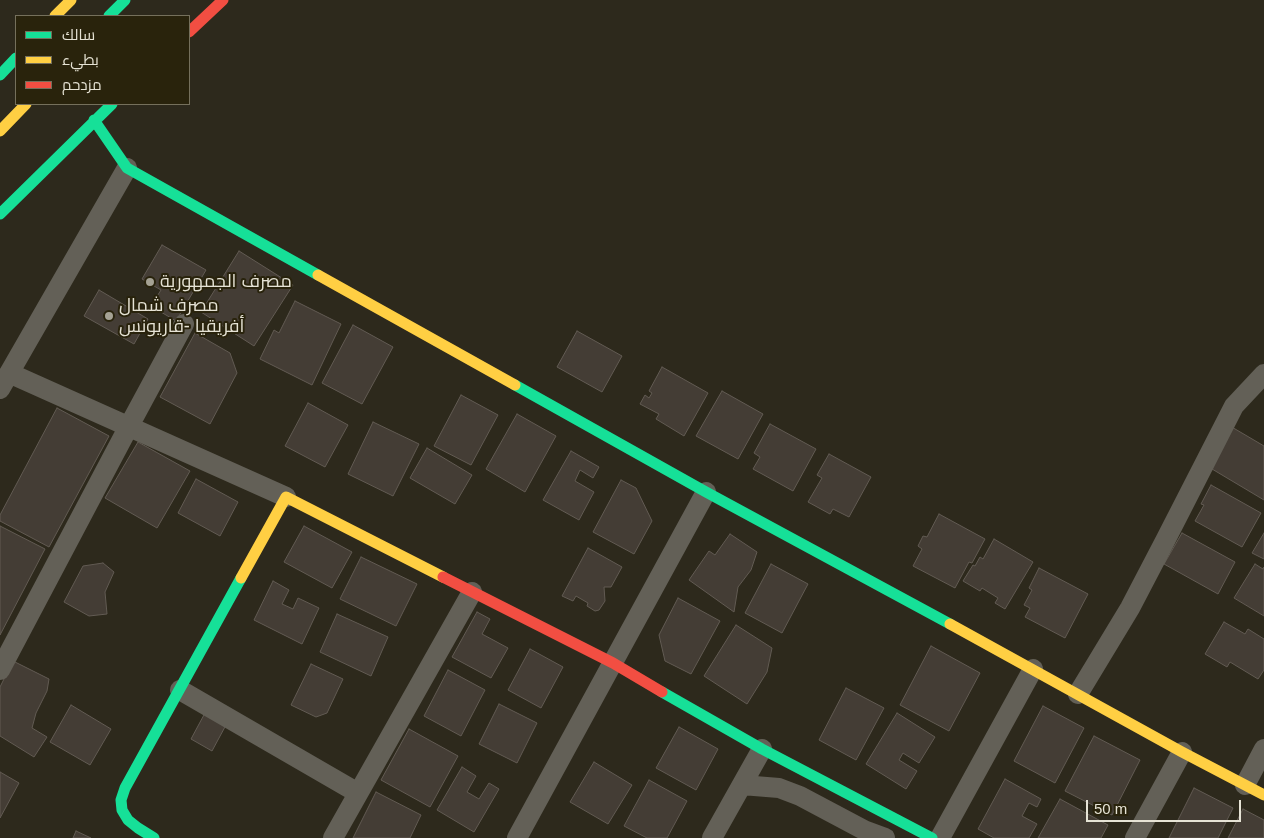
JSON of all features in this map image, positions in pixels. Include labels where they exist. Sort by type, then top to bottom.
[{"type":"main road","points":[[57,15],[71,0]]},
{"type":"main road","points":[[110,15],[125,0]]},
{"type":"main road","points":[[190,31],[223,0]]},
{"type":"main road","points":[[0,75],[15,59]]},
{"type":"main road","points":[[0,131],[25,105]]},
{"type":"main road","points":[[0,214],[111,105]]},
{"type":"main road","points":[[94,120],[127,168],[706,492],[1264,795]]},
{"type":"main road","points":[[154,838],[128,820],[122,810],[121,800],[125,788],[286,497],[613,664],[916,835]]},
{"type":"street","points":[[127,168],[5,381],[128,426],[286,497]]},
{"type":"street","points":[[0,670],[128,426],[184,324]]},
{"type":"street","points":[[1078,694],[1130,608],[1234,406],[1264,374]]},
{"type":"street","points":[[517,838],[706,492]]},
{"type":"street","points":[[333,838],[472,592]]},
{"type":"street","points":[[940,838],[1033,669]]},
{"type":"street","points":[[180,690],[358,794]]},
{"type":"street","points":[[712,838],[762,749]]},
{"type":"street","points":[[1244,785],[1264,749]]},
{"type":"street","points":[[1135,838],[1182,752]]},
{"type":"street","points":[[742,785],[779,788],[800,796],[866,832],[885,838]]},
{"type":"building","points":[[162,245],[206,270],[176,321],[151,306],[161,290],[142,279]]},
{"type":"building","points":[[239,251],[293,285],[254,346],[201,312]]},
{"type":"building","points":[[99,290],[148,319],[134,344],[84,316]]},
{"type":"building","points":[[295,301],[341,324],[312,385],[260,359],[274,330],[279,333]]},
{"type":"building","points":[[353,325],[393,347],[362,404],[322,383]]},
{"type":"building","points":[[577,331],[622,356],[602,392],[557,367]]},
{"type":"building","points":[[195,333],[230,353],[237,373],[210,424],[160,397]]},
{"type":"building","points":[[662,367],[708,393],[684,436],[656,419],[659,414],[640,404],[645,395],[649,398],[652,393],[649,391]]},
{"type":"building","points":[[722,391],[763,414],[738,459],[696,436]]},
{"type":"building","points":[[461,395],[498,415],[471,465],[434,446]]},
{"type":"building","points":[[308,403],[348,425],[325,467],[285,446]]},
{"type":"building","points":[[57,408],[109,436],[49,547],[0,521],[0,515]]},
{"type":"building","points":[[517,414],[556,436],[525,492],[486,469]]},
{"type":"building","points":[[373,422],[419,444],[393,496],[348,474]]},
{"type":"building","points":[[770,424],[816,449],[793,491],[753,469],[760,457],[754,453]]},
{"type":"building","points":[[1230,426],[1264,446],[1264,500],[1207,466]]},
{"type":"building","points":[[138,442],[190,471],[157,528],[105,498]]},
{"type":"building","points":[[427,448],[472,475],[455,504],[410,478]]},
{"type":"building","points":[[571,451],[599,467],[593,478],[580,470],[575,481],[594,492],[579,520],[543,500]]},
{"type":"building","points":[[829,454],[871,477],[849,517],[833,509],[830,514],[808,502],[822,478],[817,475]]},
{"type":"building","points":[[196,479],[238,502],[220,536],[178,513]]},
{"type":"building","points":[[621,480],[636,488],[652,521],[634,554],[593,532]]},
{"type":"building","points":[[1211,485],[1261,513],[1242,547],[1195,521],[1204,505],[1201,504]]},
{"type":"building","points":[[939,514],[985,539],[972,563],[969,562],[955,588],[913,566],[922,549],[918,546],[923,536],[927,537]]},
{"type":"building","points":[[0,526],[45,549],[0,635]]},
{"type":"building","points":[[304,526],[352,552],[332,588],[284,562]]},
{"type":"building","points":[[1182,533],[1235,562],[1218,594],[1164,564]]},
{"type":"building","points":[[1264,533],[1264,559],[1252,553]]},
{"type":"building","points":[[730,534],[757,552],[751,570],[738,587],[734,612],[689,580],[709,551],[715,555]]},
{"type":"building","points":[[994,539],[1033,562],[1005,609],[995,603],[998,598],[982,588],[980,591],[963,581],[980,557],[983,559]]},
{"type":"building","points":[[588,548],[622,567],[611,587],[604,587],[605,601],[599,610],[595,611],[587,606],[588,603],[576,596],[573,601],[562,596]]},
{"type":"building","points":[[361,557],[417,584],[396,626],[340,599]]},
{"type":"building","points":[[103,563],[114,572],[105,592],[107,614],[89,616],[64,602],[83,566]]},
{"type":"building","points":[[771,564],[808,584],[782,633],[745,613]]},
{"type":"building","points":[[1255,564],[1263,569],[1264,567],[1264,616],[1234,598]]},
{"type":"building","points":[[1039,568],[1088,594],[1065,638],[1025,617],[1030,608],[1024,605],[1032,590],[1029,588]]},
{"type":"building","points":[[273,581],[289,590],[282,604],[293,609],[298,598],[319,608],[302,644],[254,620]]},
{"type":"building","points":[[678,598],[720,621],[691,674],[665,661],[659,635]]},
{"type":"building","points":[[477,612],[490,619],[482,634],[508,648],[491,678],[452,657]]},
{"type":"building","points":[[337,614],[388,637],[371,676],[320,652]]},
{"type":"building","points":[[1224,622],[1245,634],[1248,629],[1264,639],[1264,670],[1258,679],[1230,662],[1227,667],[1205,654]]},
{"type":"building","points":[[736,625],[772,648],[767,672],[747,704],[704,676]]},
{"type":"building","points":[[931,646],[980,673],[949,731],[900,705]]},
{"type":"building","points":[[530,649],[563,667],[541,708],[508,690]]},
{"type":"building","points":[[13,661],[49,679],[47,691],[36,713],[32,728],[47,737],[34,757],[0,736],[0,687]]},
{"type":"building","points":[[311,664],[343,679],[327,713],[316,717],[291,705]]},
{"type":"building","points":[[448,670],[485,690],[461,736],[424,716]]},
{"type":"building","points":[[846,688],[884,708],[856,760],[819,740]]},
{"type":"building","points":[[499,704],[537,723],[517,763],[479,744]]},
{"type":"building","points":[[71,705],[111,729],[90,765],[50,742]]},
{"type":"building","points":[[1043,706],[1084,728],[1055,783],[1014,761]]},
{"type":"building","points":[[205,713],[226,725],[212,751],[191,739]]},
{"type":"building","points":[[897,713],[935,737],[919,763],[903,753],[899,760],[917,771],[906,789],[866,764]]},
{"type":"building","points":[[679,727],[718,749],[696,790],[656,768]]},
{"type":"building","points":[[409,729],[458,756],[430,807],[381,780]]},
{"type":"building","points":[[1094,736],[1140,760],[1112,815],[1065,791]]},
{"type":"building","points":[[594,762],[632,785],[608,824],[570,802]]},
{"type":"building","points":[[462,767],[476,776],[467,792],[479,799],[489,783],[499,789],[474,832],[437,810]]},
{"type":"building","points":[[0,772],[19,783],[0,818]]},
{"type":"building","points":[[1005,779],[1041,799],[1037,807],[1029,803],[1022,816],[1037,824],[1029,838],[994,838],[978,829]]},
{"type":"building","points":[[649,780],[687,801],[667,838],[647,838],[624,826]]},
{"type":"building","points":[[1194,788],[1233,808],[1218,838],[1169,838]]},
{"type":"building","points":[[376,792],[421,815],[410,838],[353,838]]},
{"type":"building","points":[[1060,799],[1108,825],[1101,838],[1038,838]]},
{"type":"building","points":[[1243,809],[1264,820],[1264,838],[1228,838]]},
{"type":"building","points":[[76,831],[91,838],[73,838]]},
{"type":"traffic: fast","points":[[110,15],[125,0]]},
{"type":"traffic: fast","points":[[0,75],[15,59]]},
{"type":"traffic: fast","points":[[0,214],[111,105]]},
{"type":"traffic: fast","points":[[94,120],[127,168],[318,275]]},
{"type":"traffic: fast","points":[[515,385],[706,492],[950,624]]},
{"type":"traffic: fast","points":[[154,838],[128,820],[122,810],[121,800],[125,788],[241,578]]},
{"type":"traffic: fast","points":[[662,692],[762,749],[932,838]]},
{"type":"traffic: slow","points":[[56,15],[71,0]]},
{"type":"traffic: slow","points":[[0,131],[25,105]]},
{"type":"traffic: slow","points":[[318,275],[515,385]]},
{"type":"traffic: slow","points":[[241,578],[286,497],[443,577]]},
{"type":"traffic: slow","points":[[950,624],[1264,795]]},
{"type":"traffic: jam","points":[[190,31],[223,0]]},
{"type":"traffic: jam","points":[[443,577],[613,663],[662,692]]},
{"type":"place","name":"مصرف الجمهورية","points":[[150,282]]},
{"type":"place","name":"مصرف شمال أفريقيا -قاريونس","points":[[109,316]]}]
